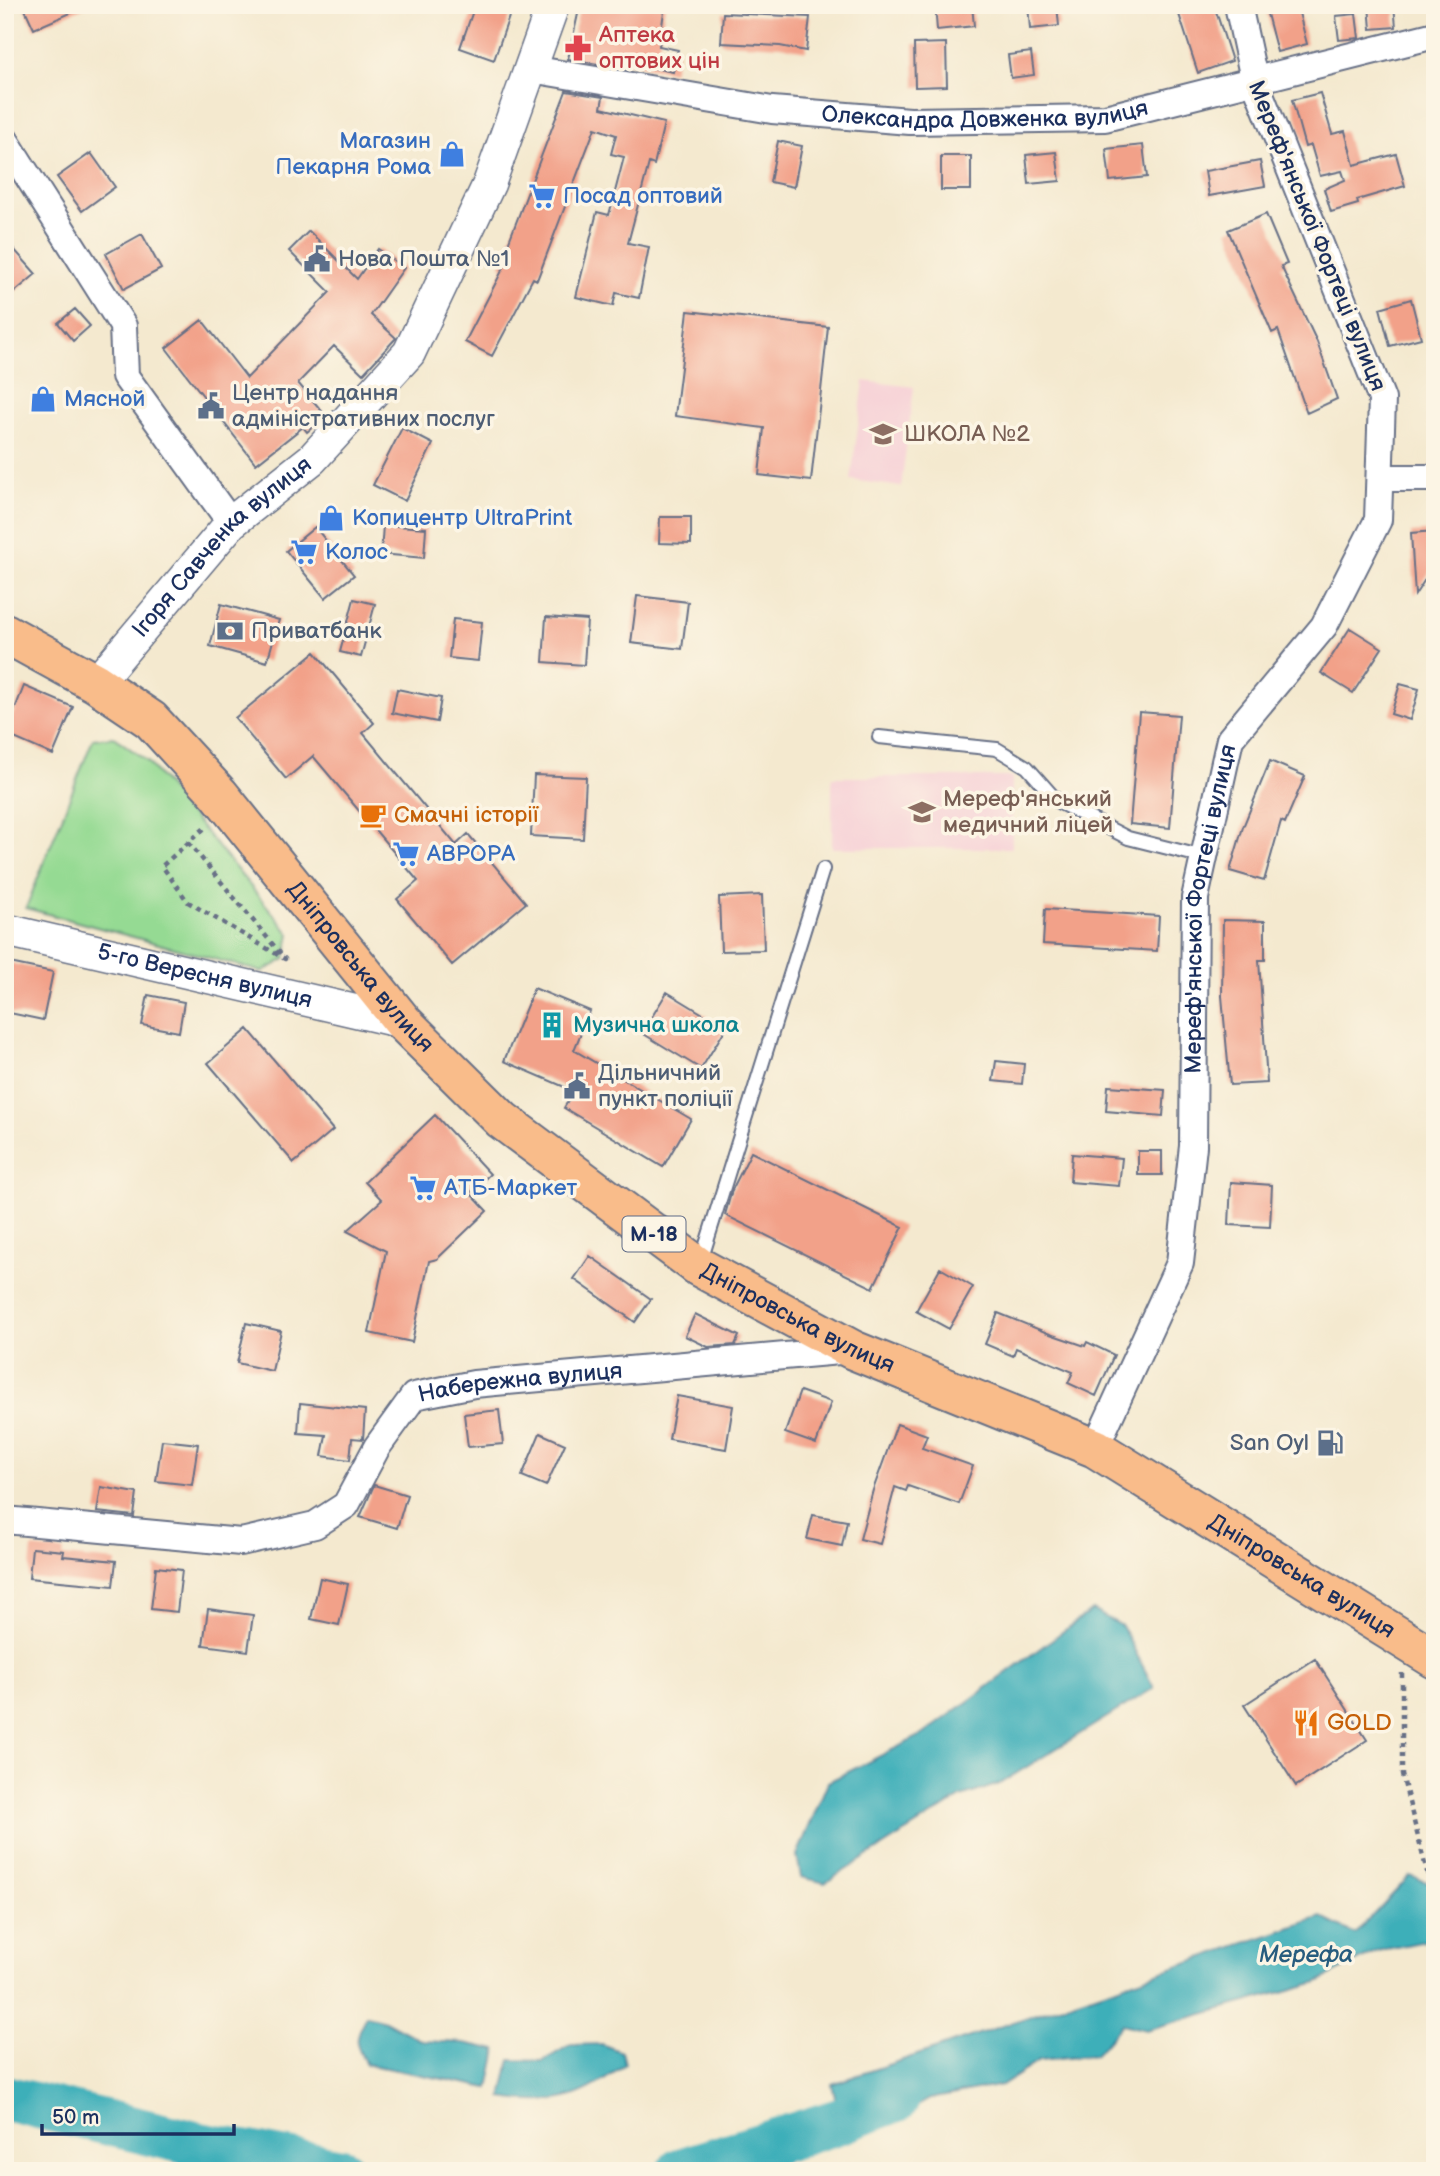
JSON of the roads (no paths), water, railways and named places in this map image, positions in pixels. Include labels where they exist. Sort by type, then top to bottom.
[{"type":"highway","name":"Дніпровська вулиця","points":[[5,633],[130,704],[175,742],[403,1022],[502,1120],[699,1267],[853,1350],[1095,1448],[1435,1659]]},
{"type":"street","name":"Ігоря Савченка вулиця","points":[[96,684],[231,523],[312,459],[409,354],[489,184],[553,5]]},
{"type":"street","name":"Мереф'янської Фортеці вулиця","points":[[1095,1448],[1180,1263],[1193,1146],[1195,898],[1230,738],[1324,626],[1378,520],[1382,399],[1254,79],[1238,5]]},
{"type":"street","name":"Олександра Довженка вулиця","points":[[531,69],[772,110],[910,121],[1105,118],[1435,35]]},
{"type":"street","points":[[5,140],[123,326],[125,376],[231,523]]},
{"type":"street","points":[[1380,478],[1435,478]]},
{"type":"street","name":"5-го Вересня вулиця","points":[[5,930],[403,1022]]},
{"type":"street","name":"Набережна вулиця","points":[[5,1520],[241,1542],[315,1525],[346,1506],[377,1447],[414,1396],[474,1384],[853,1350]]},
{"type":"lane","points":[[879,737],[997,749],[1027,766],[1058,802],[1128,838],[1204,857]]},
{"type":"lane","points":[[699,1267],[823,869]]},
{"type":"water","points":[[1092,1610],[1122,1626],[1154,1688],[999,1784],[961,1797],[825,1883],[801,1877],[797,1855],[828,1782],[924,1734]]},
{"type":"water","name":"Мерефа","points":[[1410,1876],[1435,1885],[1435,1939],[1377,1951],[1318,1982],[1146,2030],[1122,2024],[1095,2055],[1039,2061],[1002,2085],[930,2099],[877,2129],[840,2121],[832,2084],[1321,1917],[1355,1934]]},
{"type":"water","points":[[366,2016],[385,2021],[422,2041],[464,2043],[497,2050],[489,2088],[366,2064],[357,2040]]},
{"type":"water","points":[[601,2044],[622,2052],[625,2064],[582,2093],[568,2098],[537,2101],[502,2098],[510,2060],[543,2061],[570,2045]]},
{"type":"waterway","name":"Мерефа","points":[[5,2098],[200,2145],[342,2171]]},
{"type":"waterway","name":"Мерефа","points":[[680,2171],[840,2121],[897,2099]]},
{"type":"place","name":"Аптека оптових цін","points":[[578,48]]},
{"type":"place","name":"Магазин Пекарня Рома","points":[[452,154]]},
{"type":"place","name":"Посад оптовий","points":[[542,196]]},
{"type":"place","name":"Нова Пошта №1","points":[[317,259]]},
{"type":"place","name":"Мясной","points":[[43,399]]},
{"type":"place","name":"Центр надання адміністративних послуг","points":[[211,406]]},
{"type":"place","name":"ШКОЛА №2","points":[[883,434]]},
{"type":"place","name":"Копицентр UltraPrint","points":[[331,518]]},
{"type":"place","name":"Колос","points":[[304,552]]},
{"type":"place","name":"Приватбанк","points":[[230,631]]},
{"type":"place","name":"Мереф'янський медичний ліцей","points":[[922,812]]},
{"type":"place","name":"Смачні історії","points":[[373,815]]},
{"type":"place","name":"АВРОРА","points":[[406,854]]},
{"type":"place","name":"Музична школа","points":[[552,1025]]},
{"type":"place","name":"Дільничний пункт поліції","points":[[577,1086]]},
{"type":"place","name":"АТБ-Маркет","points":[[423,1188]]},
{"type":"place","name":"San Oyl","points":[[1330,1443]]},
{"type":"place","name":"GOLD","points":[[1306,1723]]}]
